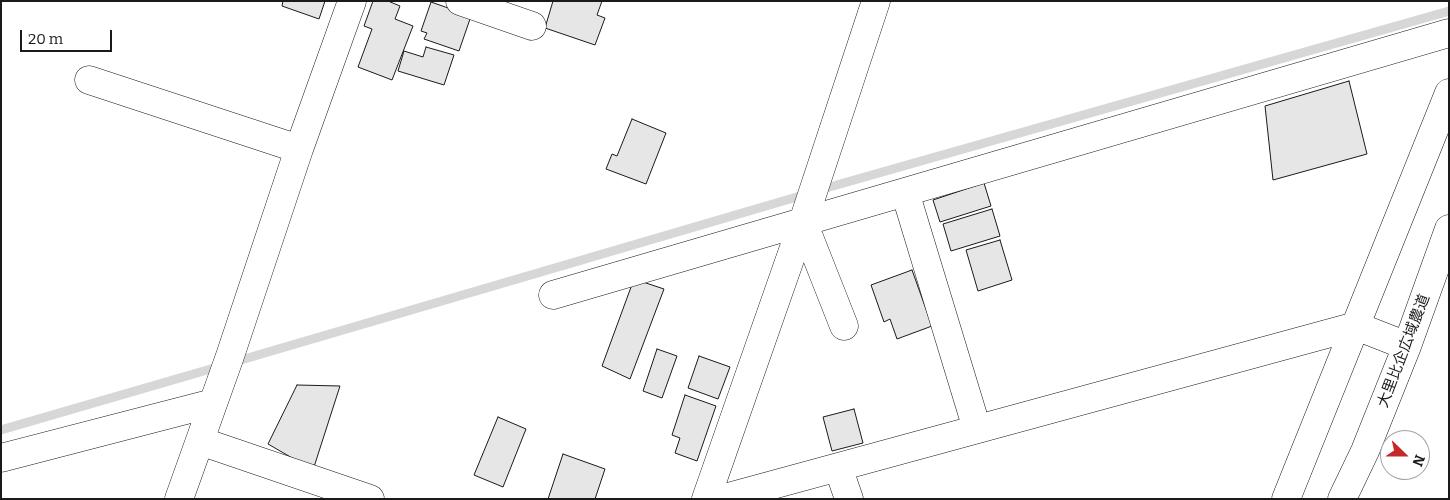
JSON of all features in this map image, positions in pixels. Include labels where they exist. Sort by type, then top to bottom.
[{"type":"street","points":[[178,499],[230,356],[299,149],[352,1]]},
{"type":"street","points":[[460,1],[532,26]]},
{"type":"street","points":[[706,499],[803,222],[812,189],[876,1]]},
{"type":"street","points":[[553,295],[1449,33]]},
{"type":"street","points":[[89,80],[299,149]]},
{"type":"street","points":[[1286,499],[1449,93]]},
{"type":"street","points":[[905,192],[977,429]]},
{"type":"street","points":[[803,222],[844,326]]},
{"type":"street","name":"大里比企広域農道","points":[[1342,499],[1365,451],[1407,346],[1449,229]]},
{"type":"street","points":[[721,499],[1356,326],[1407,346]]},
{"type":"street","points":[[1,458],[213,403]]},
{"type":"street","points":[[200,441],[370,499]]},
{"type":"street","points":[[838,467],[848,499]]},
{"type":"building","points":[[283,1],[325,1],[319,19],[282,6]]},
{"type":"building","points":[[373,1],[388,1],[400,6],[395,19],[413,26],[392,80],[358,67],[372,29],[364,26]]},
{"type":"building","points":[[553,1],[602,1],[597,15],[605,18],[595,45],[545,28]]},
{"type":"building","points":[[431,2],[471,16],[459,51],[424,39],[427,33],[421,31]]},
{"type":"building","points":[[426,47],[454,55],[444,85],[398,71],[404,51],[423,57]]},
{"type":"building","points":[[1349,81],[1367,154],[1273,180],[1265,106]]},
{"type":"building","points":[[632,119],[666,133],[646,184],[606,169],[612,154],[617,156]]},
{"type":"building","points":[[984,183],[991,206],[940,222],[933,200]]},
{"type":"building","points":[[992,209],[1000,236],[951,251],[943,224]]},
{"type":"building","points":[[1000,240],[1012,280],[978,291],[966,250]]},
{"type":"building","points":[[912,270],[932,326],[897,339],[890,319],[884,322],[871,285]]},
{"type":"building","points":[[634,279],[664,289],[630,379],[602,366]]},
{"type":"building","points":[[657,349],[677,356],[662,398],[643,391]]},
{"type":"building","points":[[699,356],[730,367],[718,399],[688,388]]},
{"type":"building","points":[[297,385],[340,386],[313,470],[268,444]]},
{"type":"building","points":[[685,395],[716,406],[697,461],[675,453],[680,438],[672,435]]},
{"type":"building","points":[[854,409],[863,443],[832,451],[823,417]]},
{"type":"building","points":[[498,417],[526,429],[503,487],[474,475]]},
{"type":"building","points":[[563,454],[605,469],[595,499],[548,499]]},
{"type":"waterway","points":[[819,190],[1449,11]]},
{"type":"waterway","points":[[234,362],[807,194]]},
{"type":"waterway","points":[[1,430],[221,366]]}]
